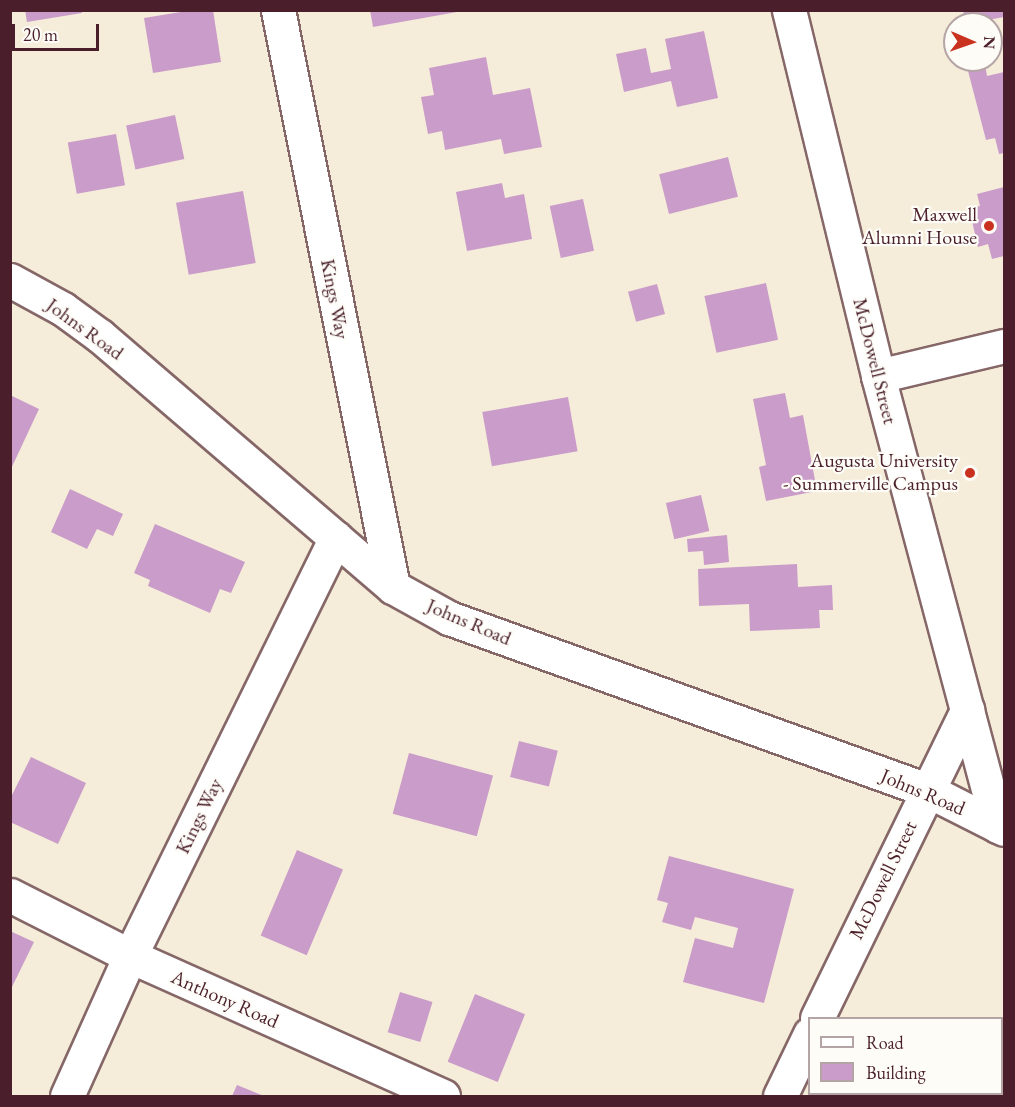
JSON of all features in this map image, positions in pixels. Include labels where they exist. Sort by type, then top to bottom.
[{"type":"street","name":"Kings Way","points":[[278,10],[393,587]]},
{"type":"street","name":"McDowell Street","points":[[789,10],[878,376],[967,710],[1001,827]]},
{"type":"street","name":"Johns Road","points":[[10,280],[63,309],[100,336],[393,587],[449,618],[927,790],[1001,827]]},
{"type":"street","points":[[878,376],[1005,346]]},
{"type":"street","name":"Kings Way","points":[[67,1096],[130,956],[336,538]]},
{"type":"street","name":"McDowell Street","points":[[817,1017],[967,710]]},
{"type":"street","name":"Anthony Road","points":[[10,895],[130,956],[442,1096]]},
{"type":"street","points":[[780,1096],[808,1038]]},
{"type":"building","points":[[25,10],[81,10],[82,13],[27,22]]},
{"type":"building","points":[[193,10],[213,10],[221,62],[153,73],[144,18]]},
{"type":"building","points":[[370,10],[457,10],[457,12],[373,27]]},
{"type":"building","points":[[963,10],[1004,10],[1004,17],[1003,12],[963,12]]},
{"type":"building","points":[[704,31],[718,98],[677,107],[671,81],[624,92],[616,54],[646,48],[651,73],[671,69],[665,39]]},
{"type":"building","points":[[486,57],[493,95],[530,88],[542,147],[504,154],[501,139],[445,150],[442,131],[428,134],[421,97],[434,95],[429,68]]},
{"type":"building","points":[[968,72],[986,72],[987,76],[1004,72],[1004,153],[999,154],[995,138],[986,140]]},
{"type":"building","points":[[175,115],[184,159],[135,169],[126,125]]},
{"type":"building","points":[[116,134],[125,185],[77,194],[68,143]]},
{"type":"building","points":[[728,157],[738,197],[669,214],[659,174]]},
{"type":"building","points":[[502,183],[505,198],[524,194],[532,239],[467,251],[456,192]]},
{"type":"building","name":"Maxwell Alumni House","points":[[1004,187],[1004,256],[992,259],[988,244],[978,247],[969,208],[980,206],[977,194]]},
{"type":"building","points":[[243,191],[256,263],[189,275],[176,203]]},
{"type":"building","points":[[583,199],[594,251],[561,258],[550,206]]},
{"type":"building","points":[[766,283],[778,340],[716,353],[704,296]]},
{"type":"building","points":[[657,284],[665,314],[636,322],[628,292]]},
{"type":"building","points":[[785,393],[790,418],[803,415],[817,491],[766,501],[759,467],[766,465],[753,399]]},
{"type":"building","points":[[10,395],[39,409],[10,471]]},
{"type":"building","points":[[568,397],[578,451],[492,466],[482,412]]},
{"type":"building","points":[[70,489],[123,514],[113,536],[97,529],[87,549],[51,532]]},
{"type":"building","points":[[701,495],[709,531],[674,539],[666,503]]},
{"type":"building","points":[[155,524],[245,562],[231,593],[220,589],[210,613],[148,586],[150,580],[134,573]]},
{"type":"building","points":[[727,535],[729,562],[704,565],[703,551],[688,552],[687,539]]},
{"type":"building","points":[[797,564],[798,587],[832,585],[833,610],[819,610],[820,628],[750,631],[749,604],[699,606],[698,569]]},
{"type":"building","points":[[519,741],[558,751],[549,787],[510,777]]},
{"type":"building","points":[[409,753],[493,776],[477,836],[393,814]]},
{"type":"building","points":[[31,757],[86,783],[58,844],[10,822],[10,799]]},
{"type":"building","points":[[297,850],[343,870],[307,955],[261,936]]},
{"type":"building","points":[[669,856],[794,889],[764,1003],[683,982],[695,938],[733,948],[738,928],[695,917],[691,930],[662,922],[668,903],[657,900]]},
{"type":"building","points":[[10,931],[34,942],[10,991]]},
{"type":"building","points":[[400,992],[433,1002],[420,1042],[388,1032]]},
{"type":"building","points":[[475,994],[525,1014],[498,1082],[448,1062]]},
{"type":"building","points":[[237,1085],[264,1096],[232,1096]]},
{"type":"place","name":"Maxwell Alumni House","points":[[989,226]]},
{"type":"place","name":"Augusta University - Summerville Campus","points":[[970,473]]}]
